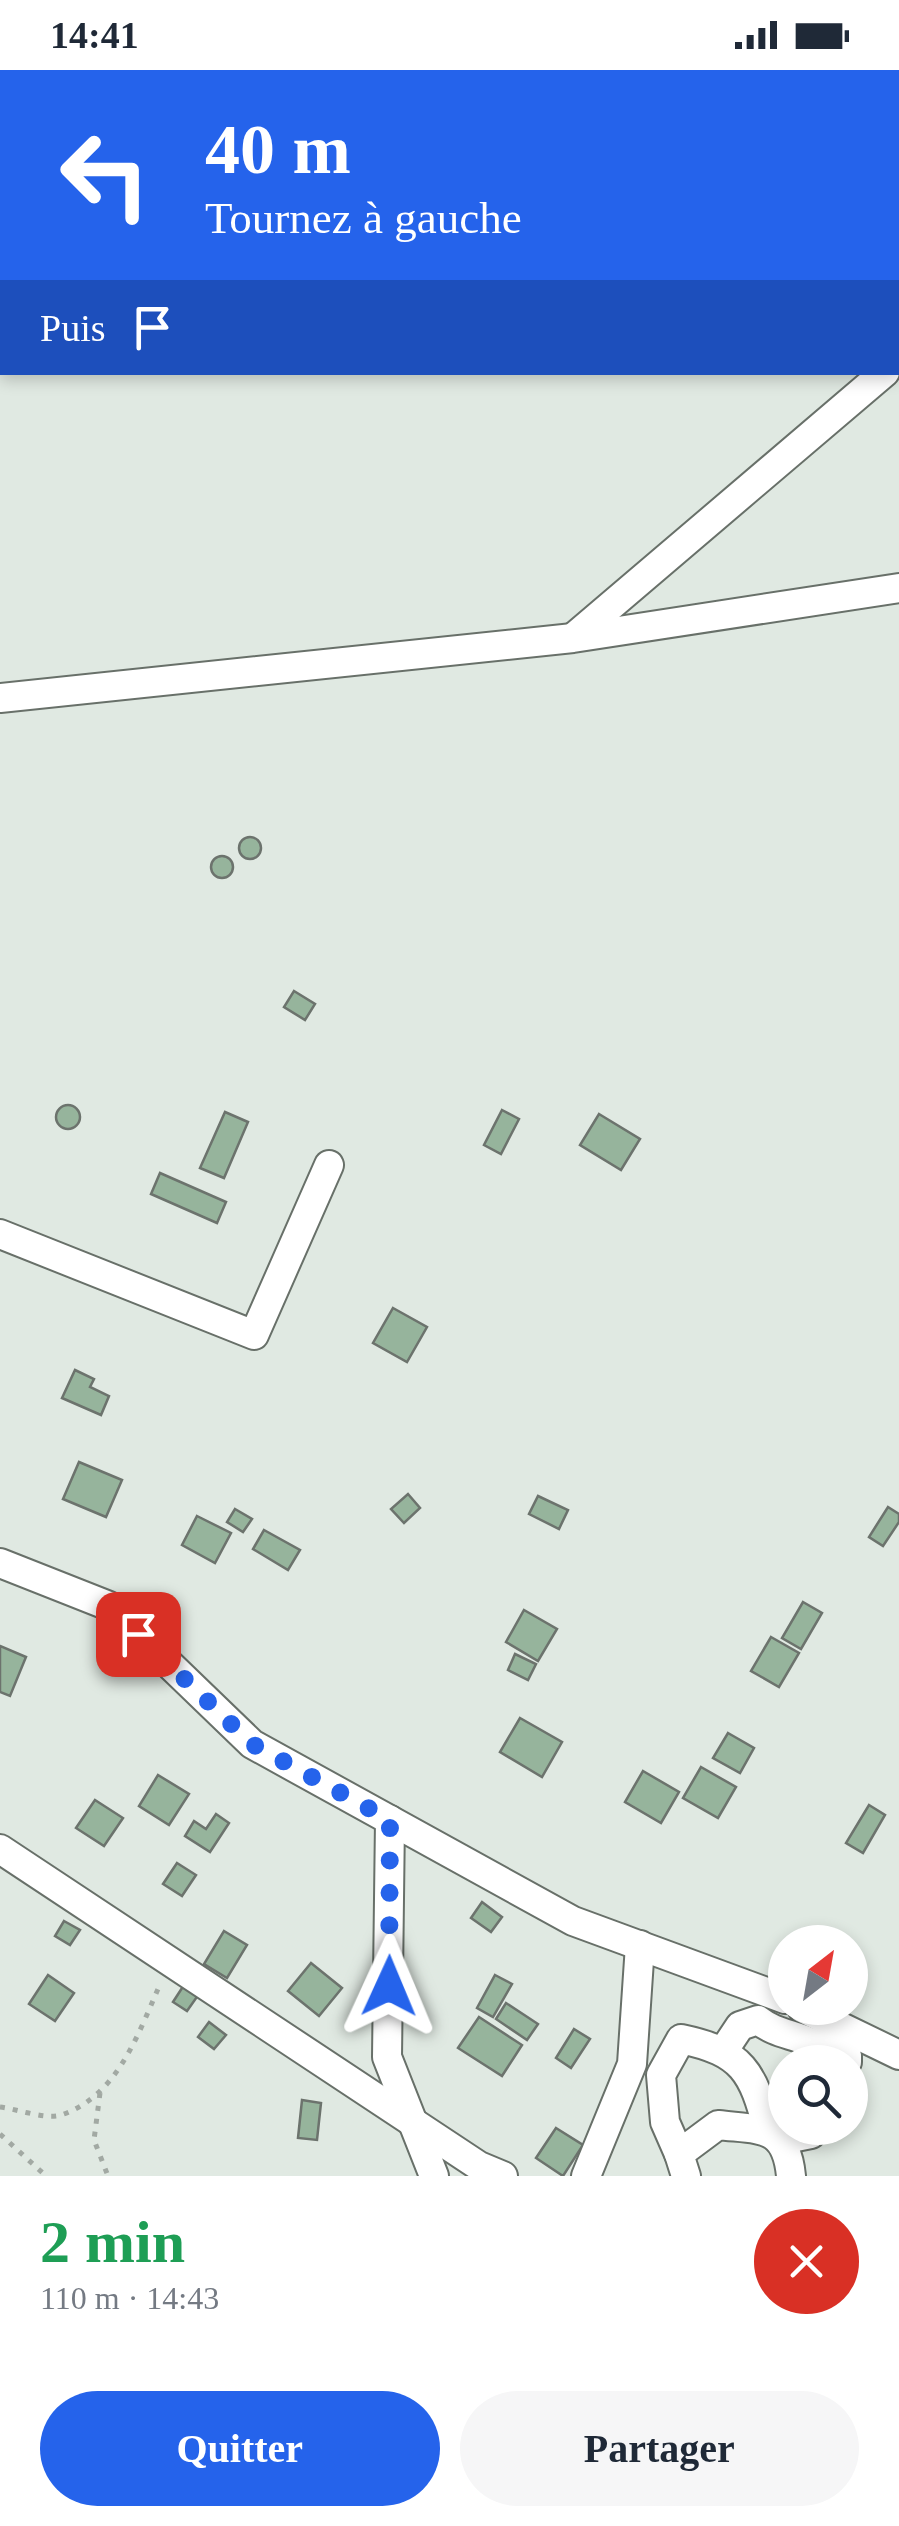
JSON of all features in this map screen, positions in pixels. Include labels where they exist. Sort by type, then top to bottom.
[{"type":"street","points":[[573,638],[881,375]]},
{"type":"street","points":[[0,698],[573,638],[899,588]]},
{"type":"street","points":[[0,1234],[254,1335],[329,1165]]},
{"type":"street","points":[[0,1562],[109,1606],[252,1744],[573,1922],[768,1993]]},
{"type":"street","points":[[390,1820],[386,2056],[434,2176]]},
{"type":"street","points":[[0,1849],[479,2166],[503,2176]]},
{"type":"street","points":[[586,2176],[632,2064],[640,1946]]},
{"type":"street","points":[[724,2050],[740,2026],[758,2020],[772,2031],[813,2045]]},
{"type":"street","points":[[837,2025],[899,2055]]},
{"type":"street","points":[[768,2116],[745,2070],[724,2050],[682,2040],[661,2076],[665,2122],[682,2165],[718,2125],[768,2134]]},
{"type":"street","points":[[868,2063],[899,2069]]},
{"type":"street","points":[[779,2145],[791,2176]]},
{"type":"path","points":[[0,2106],[58,2116],[100,2093],[133,2047],[170,1962]]},
{"type":"path","points":[[100,2093],[94,2140],[108,2176]]},
{"type":"path","points":[[0,2134],[46,2176]]},
{"type":"building","points":[[250,837],[261,848],[250,859],[239,848]]},
{"type":"building","points":[[222,856],[233,867],[222,878],[211,867]]},
{"type":"building","points":[[294,991],[315,1004],[305,1020],[284,1007]]},
{"type":"building","points":[[68,1105],[80,1117],[68,1129],[56,1117]]},
{"type":"building","points":[[502,1110],[519,1119],[501,1154],[484,1145]]},
{"type":"building","points":[[225,1112],[248,1122],[224,1178],[200,1168]]},
{"type":"building","points":[[599,1114],[640,1139],[621,1170],[580,1145]]},
{"type":"building","points":[[160,1173],[226,1202],[217,1223],[151,1194]]},
{"type":"building","points":[[393,1308],[427,1327],[407,1362],[373,1343]]},
{"type":"building","points":[[75,1370],[94,1379],[90,1387],[109,1396],[101,1415],[62,1398]]},
{"type":"building","points":[[79,1462],[122,1480],[106,1517],[63,1499]]},
{"type":"building","points":[[408,1494],[420,1508],[404,1523],[391,1509]]},
{"type":"building","points":[[538,1496],[568,1510],[559,1529],[529,1514]]},
{"type":"building","points":[[888,1507],[899,1514],[899,1522],[883,1546],[869,1537]]},
{"type":"building","points":[[235,1509],[252,1519],[243,1532],[227,1522]]},
{"type":"building","points":[[197,1516],[231,1533],[215,1563],[182,1545]]},
{"type":"building","points":[[264,1530],[300,1550],[288,1570],[253,1549]]},
{"type":"building","points":[[803,1602],[822,1613],[801,1649],[782,1638]]},
{"type":"building","points":[[524,1610],[557,1629],[538,1661],[506,1642]]},
{"type":"building","points":[[771,1637],[799,1653],[779,1687],[751,1671]]},
{"type":"building","points":[[0,1646],[26,1657],[10,1696],[0,1692]]},
{"type":"building","points":[[515,1654],[536,1664],[528,1680],[508,1670]]},
{"type":"building","points":[[520,1718],[562,1742],[542,1777],[500,1752]]},
{"type":"building","points":[[728,1733],[754,1748],[740,1773],[713,1758]]},
{"type":"building","points":[[701,1767],[736,1787],[718,1818],[683,1798]]},
{"type":"building","points":[[643,1771],[679,1792],[661,1823],[625,1802]]},
{"type":"building","points":[[158,1775],[189,1794],[169,1825],[139,1806]]},
{"type":"building","points":[[95,1800],[123,1818],[104,1846],[76,1828]]},
{"type":"building","points":[[869,1805],[885,1815],[863,1853],[846,1843]]},
{"type":"building","points":[[216,1814],[229,1823],[210,1852],[185,1836],[194,1821],[206,1829]]},
{"type":"building","points":[[177,1863],[196,1875],[182,1896],[163,1884]]},
{"type":"building","points":[[482,1902],[502,1917],[491,1932],[471,1918]]},
{"type":"building","points":[[64,1921],[80,1930],[70,1945],[55,1936]]},
{"type":"building","points":[[224,1931],[247,1945],[227,1978],[204,1964]]},
{"type":"building","points":[[311,1963],[342,1988],[319,2016],[288,1991]]},
{"type":"building","points":[[48,1975],[74,1993],[55,2021],[29,2004]]},
{"type":"building","points":[[495,1975],[512,1984],[493,2017],[477,2008]]},
{"type":"building","points":[[184,1985],[199,1994],[187,2011],[173,2002]]},
{"type":"building","points":[[506,2003],[538,2024],[527,2040],[496,2019]]},
{"type":"building","points":[[479,2017],[522,2045],[502,2076],[458,2048]]},
{"type":"building","points":[[209,2022],[226,2035],[214,2049],[198,2037]]},
{"type":"building","points":[[574,2029],[590,2039],[571,2068],[556,2058]]},
{"type":"building","points":[[302,2100],[321,2103],[317,2140],[298,2138]]},
{"type":"building","points":[[556,2128],[583,2145],[563,2176],[536,2158]]},
{"type":"route","points":[[138,1634],[252,1744],[390,1820],[389,1986]]}]
